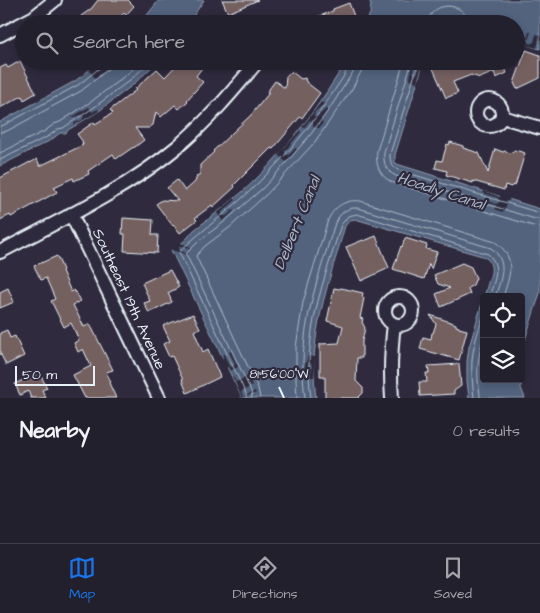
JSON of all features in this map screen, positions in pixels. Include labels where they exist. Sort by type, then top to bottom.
[{"type":"street","points":[[35,15],[55,0]]},
{"type":"street","points":[[0,35],[15,27]]},
{"type":"street","points":[[0,252],[136,177],[177,147],[209,117],[250,70]]},
{"type":"street","points":[[502,117],[540,128]]},
{"type":"street","name":"Southeast 19th Avenue","points":[[71,214],[159,398]]},
{"type":"street","points":[[392,398],[390,357],[394,324]]},
{"type":"water","points":[[159,0],[204,0],[194,15],[147,15]]},
{"type":"water","points":[[369,0],[540,0],[540,49],[525,45],[525,15],[370,15],[371,4]]},
{"type":"water","points":[[89,70],[149,70],[99,111],[66,133],[60,133],[51,140],[0,166],[0,122],[75,81]]},
{"type":"water","points":[[340,70],[421,70],[395,155],[395,163],[540,209],[540,293],[525,340],[525,293],[485,293],[491,273],[491,265],[485,257],[355,219],[350,220],[345,226],[320,316],[314,360],[316,398],[242,398],[171,250],[187,239],[194,230],[226,206],[256,179],[305,123]]},
{"type":"water","points":[[480,310],[480,383],[521,383],[525,398],[469,398],[467,361],[469,347]]},
{"type":"pier","points":[[529,32],[531,32],[528,40],[530,44],[534,42],[536,34],[540,35],[537,48],[525,45]]},
{"type":"pier","points":[[89,70],[105,70],[95,78]]},
{"type":"pier","points":[[411,70],[413,70],[415,76],[418,70],[421,70],[417,82],[410,80]]},
{"type":"pier","points":[[321,102],[324,104],[315,112],[314,116],[318,116],[327,108],[328,110],[321,120],[323,123],[317,128],[313,126],[313,122],[310,120],[304,128],[302,127]]},
{"type":"pier","points":[[89,107],[92,112],[98,109],[99,111],[75,125],[74,123],[82,120],[84,116],[72,117]]},
{"type":"pier","points":[[300,130],[301,132],[285,151],[285,155],[289,155],[295,148],[297,149],[286,162],[278,155]]},
{"type":"pier","points":[[484,191],[500,197],[501,194],[510,197],[509,201],[506,201],[505,210],[502,212],[495,209],[496,205],[488,203],[489,201],[496,204],[500,202],[498,198],[483,193]]},
{"type":"pier","points":[[235,198],[236,200],[222,212],[222,216],[226,216],[234,211],[223,221],[217,213]]},
{"type":"pier","points":[[178,242],[191,247],[191,249],[179,247],[180,251],[188,255],[171,250]]},
{"type":"pier","points":[[231,351],[238,367],[230,371],[221,359],[224,354],[229,366],[233,367],[235,364],[229,352]]},
{"type":"pier","points":[[308,356],[315,357],[314,377],[310,377],[311,363],[307,366],[305,376],[302,375]]},
{"type":"pier","points":[[232,376],[236,382],[248,376],[252,386],[241,392],[243,397],[255,391],[256,393],[242,398]]},
{"type":"building","points":[[98,0],[128,0],[134,6],[126,15],[124,13],[122,15],[82,15],[91,9]]},
{"type":"building","points":[[222,0],[258,0],[228,13]]},
{"type":"building","points":[[349,3],[354,15],[322,15],[333,11],[333,9]]},
{"type":"building","points":[[526,50],[540,55],[540,78],[517,89],[514,83],[519,70],[525,70]]},
{"type":"building","points":[[15,64],[15,70],[24,70],[36,93],[24,100],[22,96],[0,108],[0,68],[6,65],[8,68]]},
{"type":"building","points":[[156,70],[165,77],[172,70],[200,70],[196,76],[203,82],[179,109],[175,105],[161,117],[156,112],[153,125],[149,128],[135,128],[144,140],[135,147],[116,159],[113,154],[88,171],[89,174],[74,181],[73,178],[54,187],[57,192],[11,217],[10,215],[0,220],[0,178],[37,159],[40,166],[83,145],[77,134],[94,122],[95,124],[113,113],[110,110],[136,90]]},
{"type":"building","points":[[434,70],[506,70],[507,73],[496,78],[494,72],[480,78],[471,75],[453,82],[458,93],[446,98]]},
{"type":"building","points":[[292,72],[301,79],[305,78],[306,82],[320,93],[302,118],[300,117],[273,149],[271,148],[234,185],[235,187],[213,207],[212,205],[195,218],[197,220],[180,233],[156,204],[162,200],[178,201],[167,188],[177,180],[185,191],[195,182],[200,174],[200,165],[251,115],[269,93],[267,92],[275,81],[285,88],[286,76]]},
{"type":"building","points":[[450,142],[479,153],[488,173],[495,149],[510,153],[515,150],[525,153],[515,186],[505,185],[504,190],[446,175],[447,171],[435,168],[437,160],[442,161],[447,144],[449,145]]},
{"type":"building","points":[[123,218],[153,220],[152,235],[158,235],[157,253],[124,251],[125,234],[122,234]]},
{"type":"building","points":[[376,236],[389,268],[361,281],[346,247]]},
{"type":"building","points":[[405,238],[427,245],[426,249],[437,252],[431,269],[429,264],[424,279],[393,269]]},
{"type":"building","points":[[57,256],[71,292],[74,290],[80,301],[73,305],[84,327],[90,324],[113,370],[106,372],[116,398],[85,398],[73,375],[91,366],[83,349],[78,352],[74,343],[79,340],[71,323],[64,327],[51,301],[55,299],[46,278],[41,280],[34,266]]},
{"type":"building","points":[[462,263],[471,267],[476,278],[473,285],[468,288],[470,294],[441,307],[436,294],[450,288],[438,284],[434,275]]},
{"type":"building","points":[[170,270],[179,287],[168,293],[172,302],[149,313],[144,303],[150,301],[142,283]]},
{"type":"building","points":[[8,288],[14,302],[0,308],[0,292]]},
{"type":"building","points":[[334,288],[363,293],[362,297],[364,298],[360,318],[363,319],[362,322],[365,328],[362,341],[362,358],[357,358],[356,381],[363,388],[363,393],[358,398],[325,398],[325,376],[320,376],[320,344],[339,343],[343,326],[327,321]]},
{"type":"building","points":[[193,314],[200,328],[194,331],[203,352],[208,349],[220,377],[187,393],[172,356],[169,357],[163,344],[170,341],[163,326]]},
{"type":"building","points":[[430,315],[467,330],[459,360],[420,349],[423,337],[431,339],[436,324]]},
{"type":"building","points":[[7,330],[10,338],[15,336],[24,356],[6,365],[0,353],[0,333]]},
{"type":"building","points":[[459,364],[461,386],[454,391],[454,394],[420,396],[419,382],[427,382],[426,373],[429,373],[428,366]]},
{"type":"building","points":[[35,374],[37,379],[41,376],[47,388],[42,390],[46,398],[31,398],[28,391],[20,395],[15,384]]},
{"type":"water label","name":"Hoadly Canal","points":[[441,191]]},
{"type":"water label","name":"Delbert Canal","points":[[297,223]]}]
